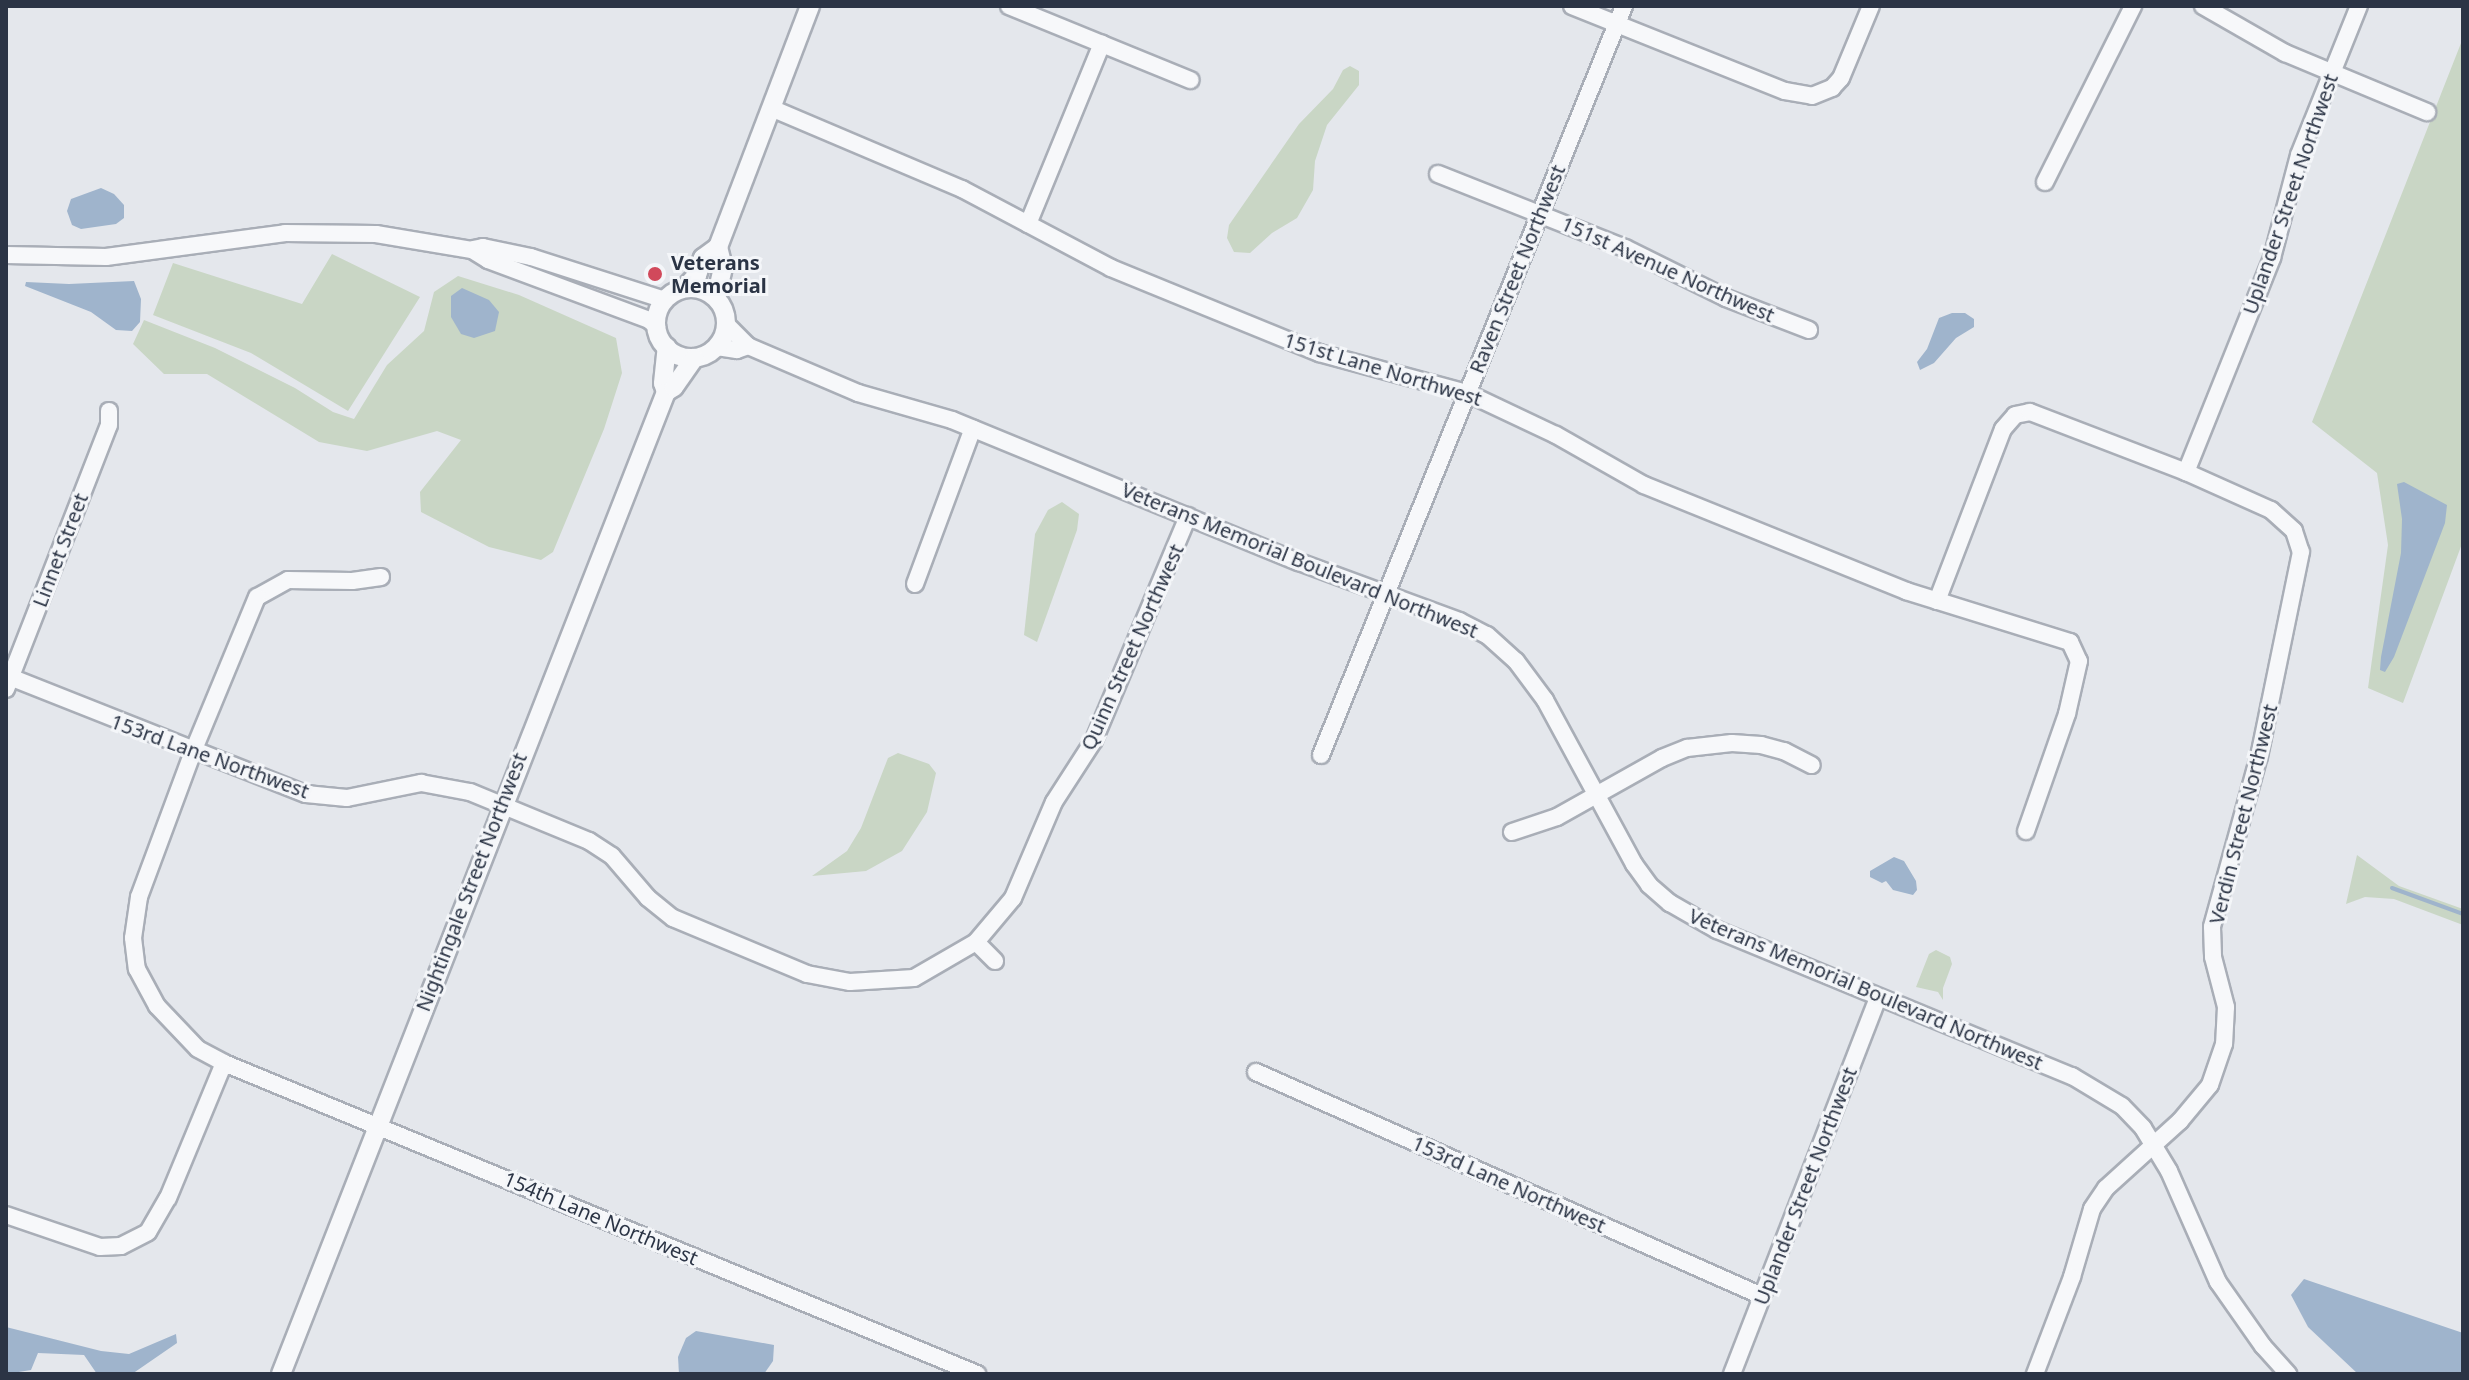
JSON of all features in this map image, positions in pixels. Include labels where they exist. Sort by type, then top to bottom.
[{"type":"street","points":[[657,327],[658,310],[665,300],[685,288],[697,275],[703,258],[718,247],[810,6]]},
{"type":"street","points":[[1009,6],[1190,80]]},
{"type":"street","points":[[1572,6],[1785,91],[1812,96],[1832,88],[1847,67],[1871,6]]},
{"type":"street","name":"Raven Street Northwest","points":[[1321,755],[1624,6]]},
{"type":"street","points":[[2045,182],[2133,6]]},
{"type":"street","points":[[2203,6],[2285,53],[2427,112]]},
{"type":"street","name":"Uplander Street Northwest","points":[[2186,472],[2272,258],[2299,155],[2359,6]]},
{"type":"street","points":[[1028,224],[1102,44]]},
{"type":"street","name":"151st Lane Northwest","points":[[771,108],[962,189],[1111,268],[1319,353],[1467,393],[1556,435],[1644,485],[1937,601],[2070,642],[2079,661],[2054,758],[2026,831]]},
{"type":"street","name":"151st Avenue Northwest","points":[[1438,174],[1625,248],[1726,298],[1809,330]]},
{"type":"street","points":[[6,255],[52,259],[106,257],[285,233],[376,234],[472,250],[488,260],[649,320],[657,327],[667,347],[684,358],[694,358]]},
{"type":"street","points":[[472,250],[483,247],[531,257],[665,300]]},
{"type":"street","points":[[716,298],[723,267],[718,247]]},
{"type":"street","points":[[685,288],[707,291],[723,306],[726,324],[717,347],[737,350],[748,346]]},
{"type":"street","name":"Veterans Memorial Boulevard Northwest","points":[[726,324],[748,346],[882,403],[973,428],[1299,562],[1386,592],[1487,635],[1516,661],[1545,700],[1617,836],[1649,885],[1693,919],[2072,1076],[2122,1106],[2154,1146],[2218,1282],[2263,1346],[2287,1374]]},
{"type":"street","name":"Nightingale Street Northwest","points":[[666,392],[663,383],[667,347]]},
{"type":"street","name":"Nightingale Street Northwest","points":[[281,1374],[666,392],[674,387],[694,358],[717,347]]},
{"type":"street","name":"Linnet Street","points":[[8,683],[109,425],[109,411]]},
{"type":"street","points":[[1937,601],[2003,429],[2015,415],[2030,412],[2186,472]]},
{"type":"street","points":[[915,584],[973,428]]},
{"type":"street","name":"Verdin Street Northwest","points":[[2035,1374],[2072,1277],[2092,1209],[2106,1188],[2154,1146],[2210,1085],[2224,1044],[2226,1007],[2213,957],[2212,927],[2259,756],[2285,642],[2301,552],[2294,531],[2271,510],[2186,472]]},
{"type":"street","name":"Quinn Street Northwest","points":[[976,942],[1013,898],[1054,802],[1094,740],[1188,516]]},
{"type":"street","name":"154th Lane Northwest","points":[[381,577],[352,581],[288,580],[257,597],[194,749],[139,897],[133,938],[137,969],[157,1006],[198,1049],[224,1063],[977,1374]]},
{"type":"street","name":"153rd Lane Northwest","points":[[8,683],[194,749],[306,794],[347,798],[421,783],[458,788],[589,841],[612,856],[648,898],[673,918],[807,974],[850,982],[914,978],[976,942]]},
{"type":"street","points":[[1512,832],[1557,817],[1662,758],[1710,744],[1761,745],[1784,751],[1812,765]]},
{"type":"street","points":[[976,942],[995,961]]},
{"type":"street","name":"Uplander Street Northwest","points":[[1732,1374],[1878,998]]},
{"type":"street","points":[[6,1215],[100,1247],[121,1246],[133,1240],[156,1223],[224,1063]]},
{"type":"street","name":"153rd Lane Northwest","points":[[1256,1072],[1762,1296]]},
{"type":"green space","points":[[2463,38],[2463,541],[2403,703],[2368,688],[2388,545],[2377,473],[2312,422]]},
{"type":"green space","points":[[1350,66],[1359,71],[1359,85],[1327,125],[1315,161],[1313,190],[1297,218],[1272,233],[1250,253],[1234,252],[1227,238],[1229,225],[1299,124],[1333,89],[1343,70]]},
{"type":"green space","points":[[332,254],[420,297],[348,411],[251,353],[153,315],[173,263],[302,304]]},
{"type":"green space","points":[[458,276],[519,295],[616,338],[622,373],[604,429],[553,552],[541,560],[489,547],[421,512],[420,492],[461,440],[437,431],[367,451],[319,442],[207,374],[164,374],[133,344],[144,320],[215,348],[295,388],[333,412],[354,419],[387,365],[424,331],[434,292]]},
{"type":"green space","points":[[1062,502],[1079,514],[1077,530],[1037,642],[1024,635],[1035,534],[1048,510]]},
{"type":"green space","points":[[898,753],[929,764],[936,773],[927,812],[902,851],[866,871],[812,876],[847,851],[861,828],[888,758]]},
{"type":"green space","points":[[2357,855],[2399,886],[2463,909],[2463,925],[2394,899],[2365,897],[2346,904]]},
{"type":"green space","points":[[1936,950],[1950,957],[1952,964],[1943,988],[1943,1000],[1938,992],[1916,987],[1929,954]]},
{"type":"water","points":[[101,188],[114,194],[124,205],[124,218],[116,224],[81,229],[72,225],[67,211],[71,199]]},
{"type":"water","points":[[134,281],[141,299],[140,322],[132,331],[116,330],[91,312],[25,286],[26,282]]},
{"type":"water","points":[[462,288],[489,300],[499,312],[495,331],[474,338],[461,334],[451,317],[451,296]]},
{"type":"water","points":[[1952,313],[1965,313],[1974,319],[1974,327],[1956,338],[1934,363],[1920,370],[1917,362],[1927,349],[1939,318]]},
{"type":"water","points":[[2404,482],[2447,505],[2445,523],[2394,657],[2385,672],[2380,670],[2381,657],[2401,553],[2402,519],[2397,484]]},
{"type":"water","points":[[1894,857],[1904,861],[1916,881],[1917,890],[1913,895],[1893,890],[1886,881],[1882,883],[1870,877],[1870,871]]},
{"type":"water","points":[[2304,1279],[2463,1333],[2463,1374],[2358,1374],[2308,1327],[2291,1295]]},
{"type":"water","points":[[6,1327],[101,1351],[129,1354],[176,1334],[177,1343],[132,1374],[97,1374],[84,1355],[38,1353],[31,1370],[6,1374]]},
{"type":"water","points":[[696,1331],[774,1345],[773,1361],[764,1374],[679,1374],[678,1357],[686,1338]]},
{"type":"waterway","points":[[2392,888],[2463,914]]},
{"type":"place","name":"Veterans Memorial","points":[[655,274]]}]
